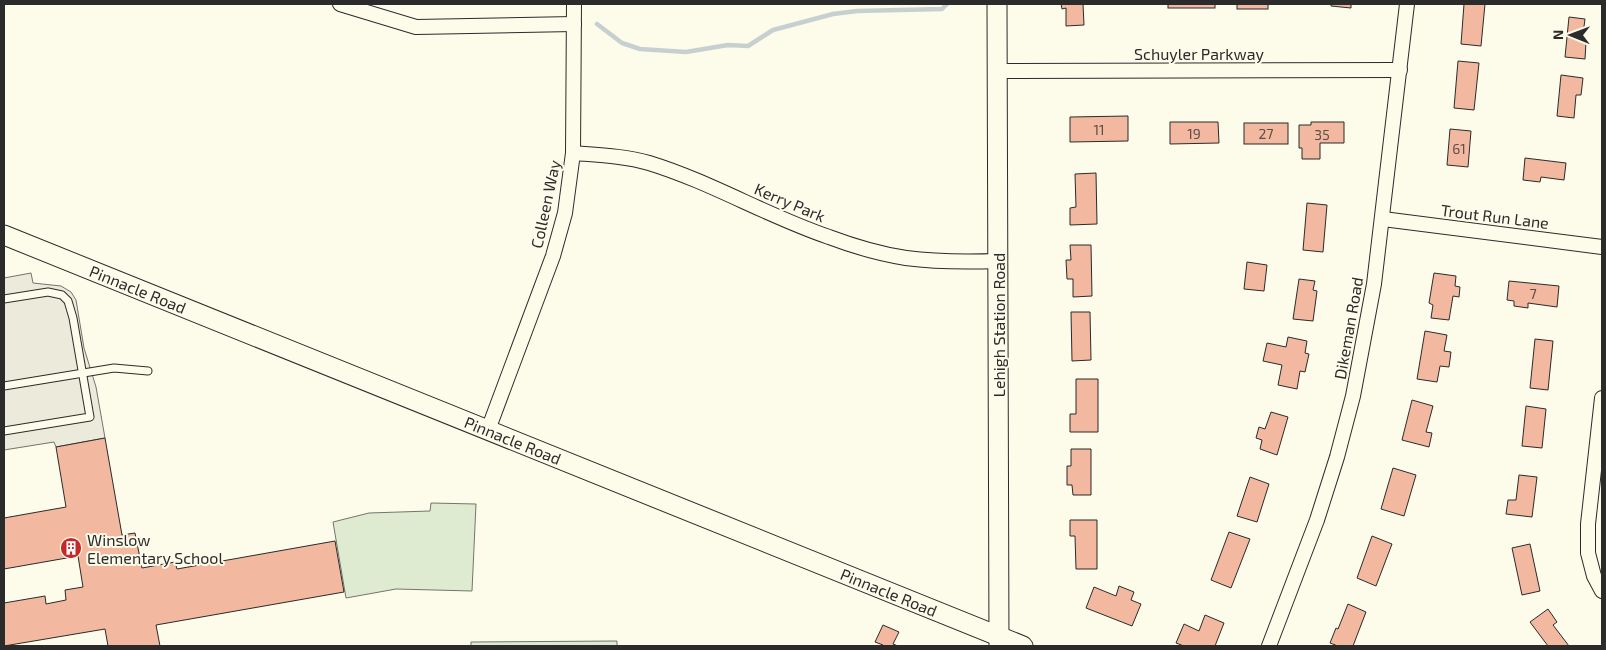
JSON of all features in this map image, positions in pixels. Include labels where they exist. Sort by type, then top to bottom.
[{"type":"main road","name":"Lehigh Station Road","points":[[997,4],[999,641]]},
{"type":"main road","name":"Pinnacle Road","points":[[4,235],[488,430],[999,641],[1023,646]]},
{"type":"street","points":[[340,4],[416,27],[574,24]]},
{"type":"street","name":"Colleen Way","points":[[488,430],[559,236],[565,213],[573,153],[574,4]]},
{"type":"street","name":"Dikeman Road","points":[[1269,646],[1317,520],[1337,457],[1366,336],[1383,219],[1407,4]]},
{"type":"street","name":"Schuyler Parkway","points":[[997,71],[1400,70]]},
{"type":"street","name":"Kerry Park","points":[[573,153],[614,156],[647,163],[682,175],[800,227],[869,250],[905,258],[997,261]]},
{"type":"street","name":"Trout Run Lane","points":[[1383,219],[1602,247]]},
{"type":"street","points":[[1602,398],[1588,524],[1588,553],[1594,576],[1602,591]]},
{"type":"lane","points":[[4,299],[48,292],[62,295],[71,308],[90,417],[4,431]]},
{"type":"lane","points":[[4,386],[114,368],[148,371]]},
{"type":"green space","points":[[431,503],[476,504],[472,591],[396,589],[346,598],[333,522],[369,513],[430,511]]},
{"type":"green space","points":[[617,641],[617,646],[471,646],[471,642]]},
{"type":"shaded area","points":[[31,273],[33,283],[61,286],[71,292],[76,300],[84,348],[96,387],[105,438],[56,447],[54,442],[4,450],[4,278]]},
{"type":"building","points":[[1061,4],[1083,4],[1084,25],[1066,26],[1066,8],[1062,9]]},
{"type":"building","points":[[1168,4],[1215,4],[1215,8],[1168,8]]},
{"type":"building","points":[[1237,4],[1268,4],[1268,9],[1237,9]]},
{"type":"building","points":[[1331,4],[1351,4],[1351,8],[1331,6]]},
{"type":"building","points":[[1464,4],[1485,4],[1481,46],[1461,44]]},
{"type":"building","points":[[1569,17],[1585,19],[1582,42],[1586,42],[1585,59],[1565,57]]},
{"type":"building","points":[[1458,61],[1479,63],[1474,110],[1454,108]]},
{"type":"building","points":[[1561,75],[1583,78],[1581,95],[1576,95],[1574,118],[1557,116]]},
{"type":"building","points":[[1128,116],[1128,141],[1070,142],[1070,117]]},
{"type":"building","points":[[1170,122],[1218,122],[1219,143],[1170,144]]},
{"type":"building","points":[[1311,122],[1344,122],[1344,143],[1320,143],[1320,159],[1302,159],[1302,148],[1299,148],[1299,125],[1311,125]]},
{"type":"building","points":[[1244,123],[1288,123],[1288,144],[1244,144]]},
{"type":"building","points":[[1450,129],[1471,131],[1468,167],[1447,165]]},
{"type":"building","points":[[1525,158],[1566,163],[1564,180],[1541,177],[1540,182],[1523,180]]},
{"type":"building","points":[[1096,173],[1097,224],[1070,225],[1070,208],[1076,207],[1075,174]]},
{"type":"building","points":[[1307,203],[1327,205],[1323,252],[1303,250]]},
{"type":"building","points":[[1070,245],[1091,245],[1092,296],[1073,297],[1073,279],[1067,279],[1066,260],[1071,260]]},
{"type":"building","points":[[1247,262],[1267,265],[1264,291],[1244,289]]},
{"type":"building","points":[[1434,273],[1456,276],[1455,286],[1460,287],[1459,297],[1453,296],[1449,320],[1431,318],[1433,305],[1429,303]]},
{"type":"building","points":[[1299,279],[1315,281],[1313,290],[1317,291],[1313,321],[1293,319]]},
{"type":"building","points":[[1509,281],[1559,286],[1557,307],[1528,303],[1528,308],[1514,306],[1514,301],[1507,300]]},
{"type":"building","points":[[1071,312],[1090,312],[1091,360],[1072,361]]},
{"type":"building","points":[[1425,331],[1447,335],[1444,351],[1451,352],[1449,367],[1440,366],[1437,382],[1417,379]]},
{"type":"building","points":[[1288,337],[1307,341],[1305,353],[1309,354],[1305,372],[1300,371],[1297,389],[1278,385],[1282,365],[1263,361],[1267,343],[1286,347]]},
{"type":"building","points":[[1535,339],[1553,341],[1548,390],[1530,388]]},
{"type":"building","points":[[1076,379],[1098,379],[1098,432],[1070,432],[1070,414],[1076,414]]},
{"type":"building","points":[[1412,400],[1433,406],[1426,432],[1432,433],[1429,447],[1402,440]]},
{"type":"building","points":[[1526,406],[1546,409],[1542,448],[1522,446]]},
{"type":"building","points":[[1271,412],[1288,417],[1277,455],[1260,449],[1262,440],[1256,438],[1259,427],[1265,429]]},
{"type":"building","name":"Winslow Elementary School","points":[[105,438],[122,535],[135,533],[142,568],[175,562],[177,569],[335,541],[344,592],[156,625],[160,646],[108,646],[105,629],[4,646],[4,603],[45,596],[46,604],[66,600],[65,590],[83,587],[78,556],[4,569],[4,518],[66,507],[56,447]]},
{"type":"building","points":[[1071,449],[1091,449],[1091,495],[1073,495],[1072,485],[1067,485],[1067,466],[1071,466]]},
{"type":"building","points":[[1393,468],[1416,475],[1404,516],[1381,509]]},
{"type":"building","points":[[1519,475],[1537,477],[1532,517],[1506,514],[1508,500],[1516,500]]},
{"type":"building","points":[[1250,477],[1269,484],[1257,522],[1237,516]]},
{"type":"building","points":[[1070,520],[1097,520],[1097,569],[1076,569],[1075,536],[1070,536]]},
{"type":"building","points":[[1229,532],[1250,539],[1231,588],[1211,580]]},
{"type":"building","points":[[1372,536],[1392,544],[1376,586],[1357,578]]},
{"type":"building","points":[[1530,544],[1540,591],[1522,595],[1512,548]]},
{"type":"building","points":[[1119,586],[1134,592],[1131,600],[1141,604],[1132,626],[1086,608],[1094,587],[1116,596]]},
{"type":"building","points":[[1348,604],[1366,612],[1353,646],[1338,646],[1330,643]]},
{"type":"building","points":[[1548,609],[1557,622],[1553,625],[1569,646],[1548,646],[1530,622]]},
{"type":"building","points":[[1205,615],[1224,623],[1215,646],[1184,646],[1176,643],[1184,624],[1199,631]]},
{"type":"building","points":[[883,625],[899,632],[893,644],[898,646],[882,646],[875,642]]},
{"type":"waterway","points":[[597,24],[622,43],[640,49],[686,52],[728,45],[748,46],[773,30],[833,14],[857,11],[942,9],[947,4]]},
{"type":"place","name":"Winslow Elementary School","points":[[71,548]]}]
